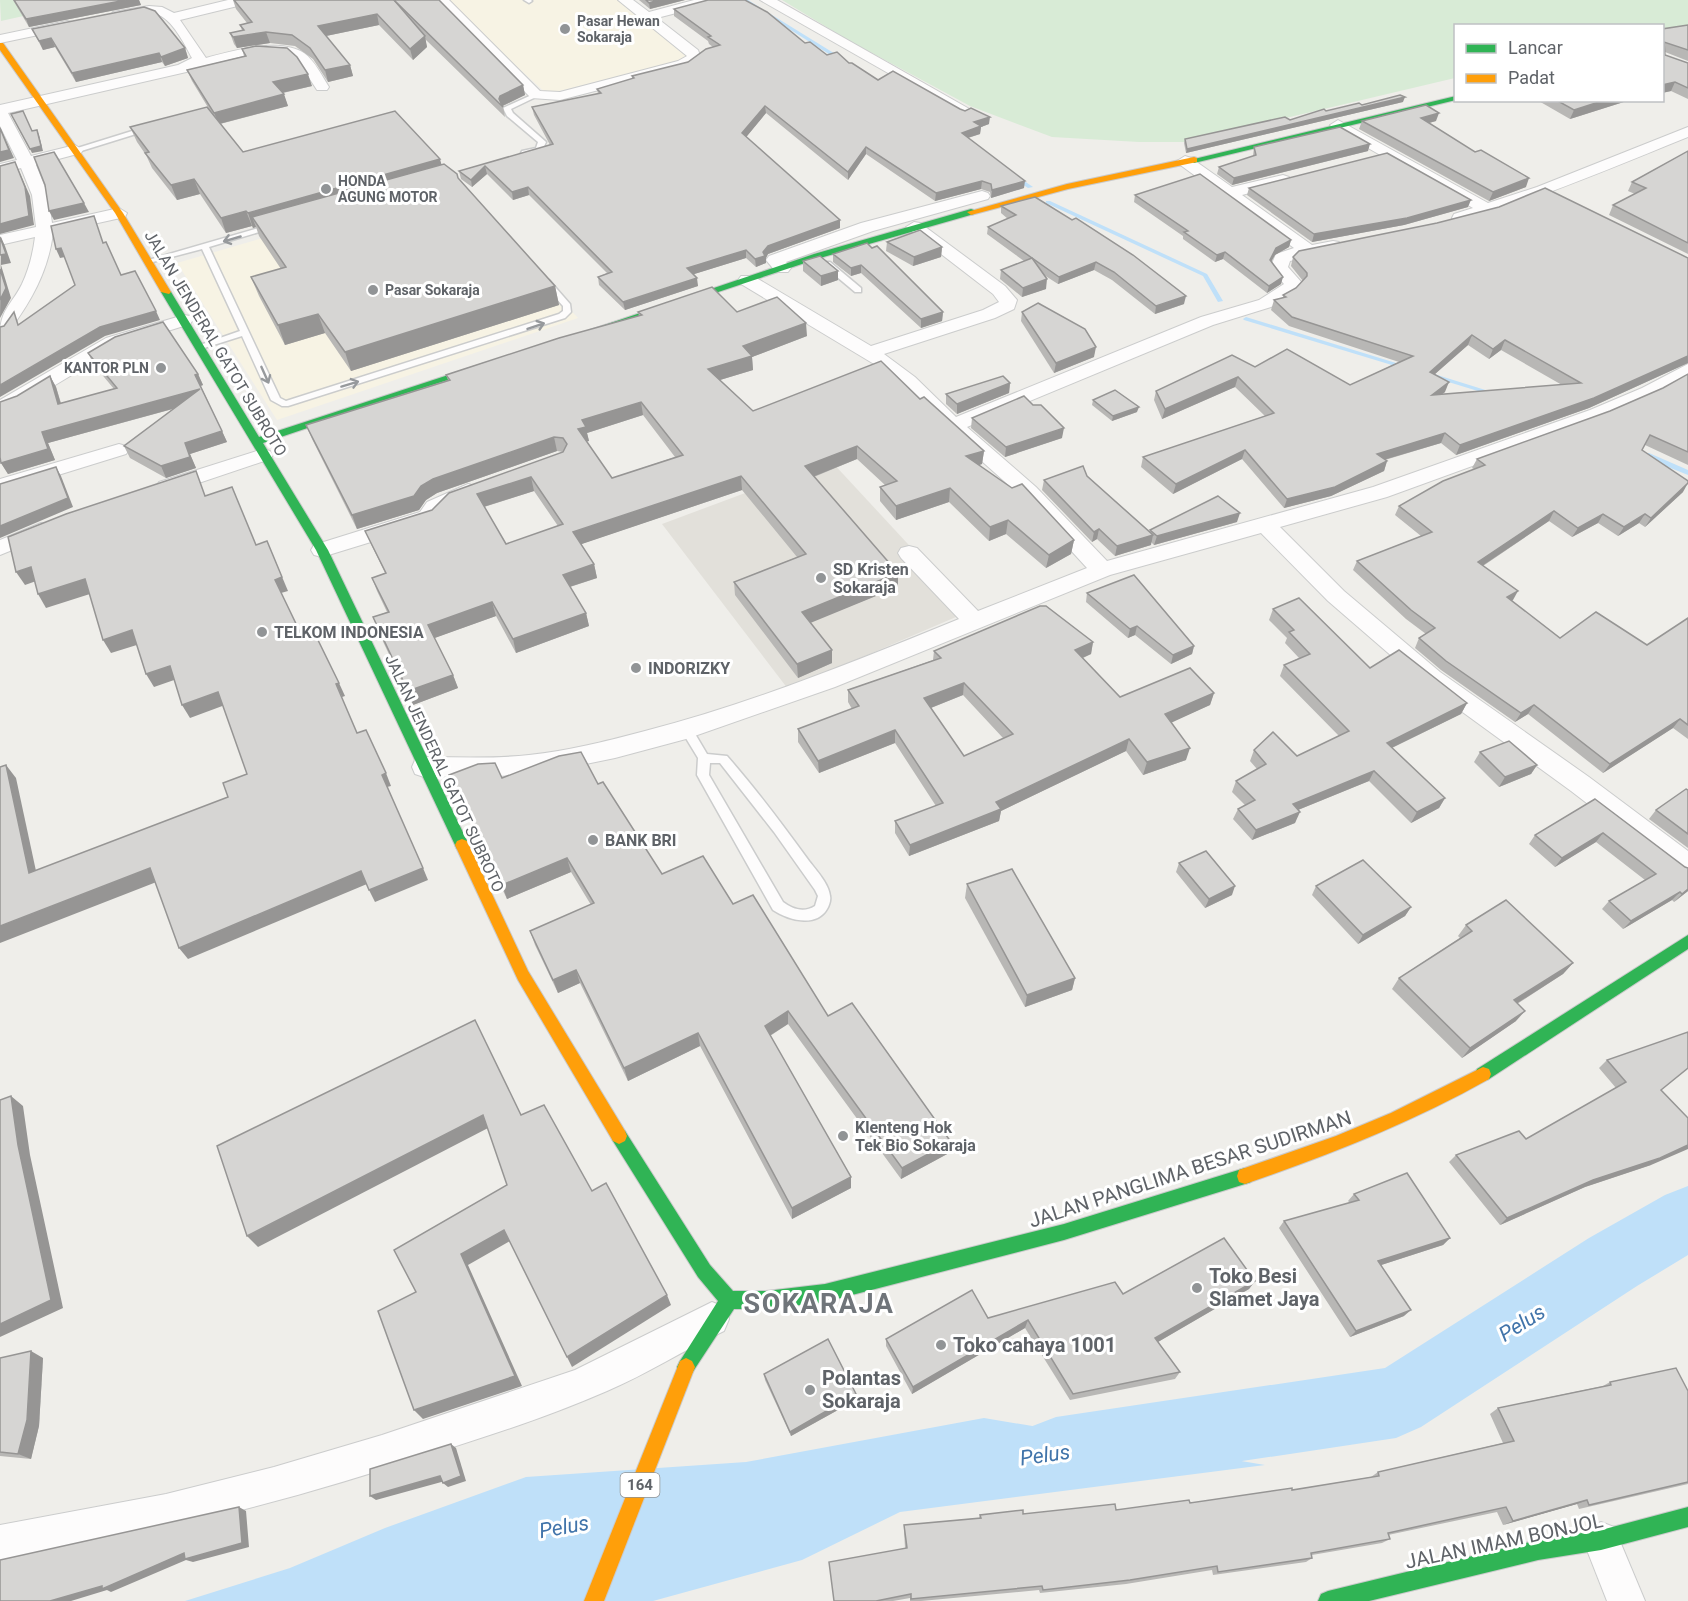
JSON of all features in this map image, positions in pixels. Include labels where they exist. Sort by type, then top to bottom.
[{"type":"main road","name":"JALAN JENDERAL GATOT SUBROTO","points":[[1,47],[119,213],[322,550],[523,975],[654,1195],[704,1271],[723,1308]]},
{"type":"main road","points":[[583,334],[817,256],[914,227],[1067,187],[1454,98]]},
{"type":"main road","points":[[259,448],[505,360]]},
{"type":"main road","name":"JALAN PANGLIMA BESAR SUDIRMAN","points":[[723,1308],[825,1293],[1064,1232],[1225,1182],[1357,1137],[1441,1099],[1498,1065],[1688,941]]},
{"type":"main road","name":"164","points":[[594,1601],[685,1369],[723,1308]]},
{"type":"main road","name":"JALAN IMAM BONJOL","points":[[1328,1601],[1538,1550],[1601,1540],[1688,1517]]},
{"type":"street","points":[[174,17],[245,0]]},
{"type":"street","points":[[441,0],[536,95],[560,96],[683,64],[694,58],[693,53],[625,0]]},
{"type":"street","points":[[646,17],[710,0]]},
{"type":"street","points":[[767,0],[965,111]]},
{"type":"street","points":[[100,18],[147,9],[162,11],[174,17],[200,60],[194,65]]},
{"type":"street","points":[[1,47],[78,23]]},
{"type":"street","points":[[4,322],[38,271],[45,231],[39,194],[0,110],[244,54],[284,51],[298,55],[322,87]]},
{"type":"street","points":[[1338,125],[1489,210]]},
{"type":"street","points":[[1447,222],[1489,210],[1543,190],[1688,132]]},
{"type":"street","points":[[0,170],[75,150]]},
{"type":"street","points":[[1365,159],[1387,153]]},
{"type":"street","points":[[1185,161],[1308,250]]},
{"type":"street","points":[[1228,193],[1300,176]]},
{"type":"street","points":[[1543,190],[1564,202]]},
{"type":"street","points":[[782,268],[775,260],[867,227],[982,196]]},
{"type":"street","points":[[0,240],[119,213]]},
{"type":"street","points":[[868,353],[989,314],[1008,305],[1008,300],[999,290],[914,227]]},
{"type":"street","points":[[953,425],[1210,320],[1264,303],[1287,292],[1294,284],[1279,268],[1282,258],[1293,253],[1354,243]]},
{"type":"street","points":[[747,280],[868,353],[908,381],[953,425],[1029,492],[1102,570]]},
{"type":"street","points":[[0,408],[31,393],[111,343],[184,320]]},
{"type":"street","points":[[424,766],[539,764],[620,748],[687,730],[857,668],[1102,570],[1347,503],[1597,414],[1649,392],[1688,370]]},
{"type":"street","points":[[142,495],[259,448]]},
{"type":"street","points":[[0,486],[119,450]]},
{"type":"street","points":[[322,550],[428,517],[434,512],[434,507],[445,500],[486,484]]},
{"type":"street","points":[[0,548],[55,524]]},
{"type":"street","points":[[1265,524],[1336,596],[1424,672],[1580,784],[1688,866]]},
{"type":"street","points":[[909,553],[973,620]]},
{"type":"street","points":[[0,1543],[68,1533],[198,1506],[372,1457],[564,1391],[619,1368],[723,1308]]},
{"type":"street","points":[[1601,1540],[1626,1601]]},
{"type":"lane","points":[[517,156],[539,149],[542,142],[510,114],[507,108],[536,95]]},
{"type":"lane","points":[[75,150],[157,127]]},
{"type":"lane","points":[[149,261],[282,225]]},
{"type":"lane","points":[[205,247],[276,400],[285,404],[562,316],[567,312],[567,306],[538,272]]},
{"type":"lane","points":[[817,256],[858,290]]},
{"type":"lane","points":[[201,346],[245,332]]},
{"type":"lane","points":[[687,730],[704,758],[703,775],[778,906],[786,913],[797,917],[815,912],[822,905],[824,895],[806,865],[723,759],[704,758]]},
{"type":"shaded area","name":"Pasar Hewan Sokaraja","points":[[444,0],[618,0],[690,58],[547,94]]},
{"type":"shaded area","name":"Pasar Sokaraja","points":[[452,183],[578,318],[277,420],[177,263]]},
{"type":"shaded area","name":"SD Kristen Sokaraja","points":[[831,461],[970,611],[788,689],[662,524]]},
{"type":"green space","points":[[0,0],[95,0],[1,21]]},
{"type":"green space","points":[[782,0],[1688,0],[1688,29],[1664,34],[1664,24],[1454,24],[1454,78],[1185,142],[1052,137],[970,106],[848,40]]},
{"type":"water","points":[[984,1418],[1265,1465],[900,1512],[802,1560],[653,1601],[185,1601],[290,1568],[385,1528],[526,1477],[746,1462]]},
{"type":"building","points":[[14,0],[126,0],[26,19]]},
{"type":"building","points":[[234,0],[394,0],[425,36],[410,49],[377,14],[318,26],[350,65],[325,70],[310,48],[292,35],[266,32],[233,37],[230,33],[244,30],[240,25],[252,22]]},
{"type":"building","points":[[394,0],[439,0],[523,85],[500,96],[503,107]]},
{"type":"building","points":[[708,0],[745,0],[767,12],[805,43],[810,42],[827,55],[837,52],[849,63],[878,80],[893,71],[960,109],[965,111],[971,108],[990,117],[974,122],[981,126],[962,133],[1025,181],[992,190],[991,184],[982,181],[936,193],[866,147],[848,172],[765,106],[742,133],[840,220],[768,246],[763,252],[765,256],[755,259],[746,250],[687,268],[697,278],[623,302],[598,277],[612,272],[528,187],[512,192],[485,166],[471,180],[459,171],[553,144],[532,107],[601,93],[597,89],[634,78],[632,76],[688,62],[706,49],[720,45],[674,9]]},
{"type":"building","points":[[144,7],[155,11],[185,48],[161,57],[159,53],[72,73],[51,38],[39,41],[32,29]]},
{"type":"building","points":[[1688,25],[1688,50],[1664,42],[1664,29]]},
{"type":"building","points":[[1664,42],[1665,55],[1688,63],[1688,88],[1675,82],[1664,85]]},
{"type":"building","points":[[256,46],[287,48],[297,57],[308,74],[273,82],[284,94],[214,113],[187,70],[246,56],[242,49]]},
{"type":"building","points":[[1400,95],[1405,97],[1187,149],[1185,139],[1285,117],[1290,120],[1324,109],[1326,111],[1359,103],[1362,105]]},
{"type":"building","points":[[1560,102],[1599,102],[1574,110]]},
{"type":"building","points":[[1426,105],[1439,113],[1421,118],[1475,152],[1481,150],[1529,178],[1493,192],[1362,121]]},
{"type":"building","points":[[207,107],[243,152],[395,111],[440,159],[248,213],[246,211],[221,218],[194,179],[171,185],[145,153],[149,152],[130,127]]},
{"type":"building","points":[[23,111],[32,131],[37,130],[41,146],[30,149],[11,114]]},
{"type":"building","points":[[1340,127],[1370,144],[1234,178],[1219,167],[1256,155],[1254,147]]},
{"type":"building","points":[[0,128],[9,150],[0,152]]},
{"type":"building","points":[[1688,151],[1688,243],[1613,205],[1646,188],[1632,182]]},
{"type":"building","points":[[54,152],[84,203],[49,211],[45,185],[34,157]]},
{"type":"building","points":[[1387,153],[1471,200],[1407,218],[1314,234],[1249,188]]},
{"type":"building","points":[[15,162],[25,187],[29,216],[0,224],[0,166]]},
{"type":"building","points":[[444,164],[457,174],[458,178],[555,286],[345,352],[318,314],[278,325],[251,277],[286,267],[252,217]]},
{"type":"building","points":[[1200,174],[1291,240],[1276,248],[1270,260],[1283,277],[1269,286],[1225,252],[1217,255],[1184,232],[1188,231],[1135,195]]},
{"type":"building","points":[[1545,188],[1688,258],[1688,356],[1594,398],[1460,445],[1445,433],[1377,454],[1387,461],[1335,487],[1287,499],[1245,450],[1176,484],[1143,457],[1274,413],[1238,377],[1165,409],[1156,391],[1232,355],[1255,367],[1287,349],[1350,385],[1413,356],[1292,317],[1274,300],[1286,297],[1283,295],[1296,288],[1307,276],[1293,257],[1299,251],[1437,223],[1499,207]],"holes":[[[1472,335],[1493,349],[1505,340],[1581,383],[1432,395],[1449,382],[1430,372]]]},
{"type":"building","points":[[1035,197],[1072,220],[1076,218],[1133,255],[1186,296],[1156,306],[1114,272],[1096,262],[1059,277],[988,227],[1016,215],[1001,206]]},
{"type":"building","points":[[94,216],[103,243],[106,242],[121,275],[135,271],[156,311],[100,327],[0,385],[0,327],[4,326],[14,312],[18,325],[75,285],[61,248],[56,249],[51,226]]},
{"type":"building","points":[[920,230],[942,247],[914,257],[887,242]]},
{"type":"building","points":[[0,237],[6,254],[0,255]]},
{"type":"building","points":[[867,243],[872,248],[877,246],[943,312],[921,319],[861,265],[851,268],[833,254]]},
{"type":"building","points":[[820,256],[838,271],[821,276],[803,261]]},
{"type":"building","points":[[1032,258],[1047,279],[1023,288],[1001,270]]},
{"type":"building","points":[[0,269],[6,288],[0,300]]},
{"type":"building","points":[[712,287],[737,312],[777,297],[806,323],[743,346],[752,356],[708,369],[753,411],[881,361],[920,399],[924,397],[984,451],[966,456],[1012,488],[1022,484],[1074,540],[1049,555],[1008,520],[990,527],[950,488],[896,506],[880,487],[897,481],[857,446],[805,466],[898,573],[802,612],[832,650],[797,664],[734,582],[806,554],[741,476],[573,532],[594,564],[563,575],[586,613],[513,639],[492,602],[428,625],[453,675],[408,691],[373,617],[389,612],[372,578],[386,573],[365,531],[432,510],[449,493],[563,452],[567,444],[563,438],[554,437],[433,479],[421,486],[414,496],[352,515],[306,425],[450,380],[446,375],[559,338],[642,315],[638,312]],"holes":[[[641,402],[683,455],[612,478],[578,429],[586,427],[582,420]],[[531,477],[563,524],[506,544],[477,494]]]},
{"type":"building","points":[[1038,303],[1085,329],[1096,347],[1056,363],[1022,312]]},
{"type":"building","points":[[163,322],[198,374],[195,375],[222,431],[185,443],[190,457],[161,466],[124,446],[200,389],[42,432],[48,449],[1,463],[0,402],[17,396],[50,376],[58,404],[117,388],[88,353],[115,337]]},
{"type":"building","points":[[1688,374],[1688,452],[1650,435],[1642,450],[1688,483],[1651,518],[1645,514],[1624,527],[1603,514],[1578,528],[1554,511],[1478,562],[1518,591],[1507,597],[1560,638],[1596,612],[1647,645],[1688,618],[1688,725],[1680,719],[1610,764],[1534,705],[1521,713],[1446,661],[1419,638],[1435,628],[1411,610],[1357,561],[1432,532],[1399,506],[1443,481],[1485,465],[1477,459],[1610,411],[1663,388]]},
{"type":"building","points":[[1003,376],[1010,383],[957,404],[946,394]]},
{"type":"building","points":[[1115,390],[1139,407],[1113,416],[1093,400]]},
{"type":"building","points":[[1024,396],[1033,405],[1041,405],[1064,428],[1006,447],[972,418]]},
{"type":"building","points":[[1083,466],[1087,476],[1153,535],[1117,546],[1099,529],[1094,532],[1044,480]]},
{"type":"building","points":[[56,467],[68,498],[0,526],[0,484]]},
{"type":"building","points":[[196,471],[205,496],[232,487],[256,545],[267,541],[282,577],[275,580],[301,634],[313,630],[339,683],[336,684],[357,733],[366,730],[386,773],[382,775],[423,868],[369,890],[361,871],[179,948],[150,868],[0,926],[0,767],[6,765],[29,873],[228,797],[223,783],[247,774],[218,692],[182,705],[170,666],[146,674],[132,630],[103,640],[85,579],[38,594],[31,567],[16,572],[8,537],[66,514]]},
{"type":"building","points":[[1218,496],[1240,513],[1157,536],[1150,530]]},
{"type":"building","points":[[1134,575],[1194,646],[1173,655],[1137,626],[1130,629],[1087,593]]},
{"type":"building","points":[[1299,598],[1370,668],[1399,650],[1467,703],[1387,743],[1445,798],[1417,812],[1374,771],[1293,804],[1300,812],[1256,830],[1238,809],[1255,800],[1236,781],[1266,764],[1254,750],[1273,732],[1297,756],[1349,731],[1284,665],[1310,654],[1289,632],[1294,630],[1273,609]]},
{"type":"building","points":[[1040,606],[1046,606],[1093,642],[1075,650],[1120,697],[1190,668],[1214,693],[1165,714],[1190,748],[1147,762],[1129,739],[996,802],[1001,809],[910,845],[895,821],[943,803],[895,730],[818,761],[798,729],[859,706],[848,690],[941,658],[934,651]],"holes":[[[964,683],[1013,734],[964,756],[924,698]]]},
{"type":"building","points":[[1509,741],[1537,765],[1505,777],[1480,752]]},
{"type":"building","points":[[581,752],[598,784],[603,782],[662,874],[703,856],[733,904],[753,895],[828,1016],[852,1003],[951,1142],[902,1168],[788,1011],[765,1026],[851,1177],[792,1208],[698,1033],[624,1068],[576,970],[553,980],[530,931],[594,903],[567,858],[502,885],[449,775],[478,764],[495,763],[502,778],[559,756]]},
{"type":"building","points":[[1686,789],[1688,790],[1688,834],[1656,810]]},
{"type":"building","points":[[1595,799],[1688,868],[1688,889],[1631,921],[1609,901],[1656,874],[1603,833],[1562,858],[1535,835]]},
{"type":"building","points":[[1206,851],[1235,886],[1209,899],[1179,863]]},
{"type":"building","points":[[1363,860],[1411,907],[1363,935],[1316,886]]},
{"type":"building","points":[[1012,869],[1075,978],[1027,995],[967,884]]},
{"type":"building","points":[[1506,900],[1573,963],[1514,1000],[1525,1011],[1470,1048],[1399,978],[1472,931],[1466,925]]},
{"type":"building","points":[[475,1020],[521,1115],[544,1105],[592,1191],[606,1183],[667,1295],[567,1357],[504,1230],[461,1254],[515,1376],[414,1410],[378,1311],[416,1292],[394,1250],[507,1185],[483,1115],[247,1236],[217,1146]]},
{"type":"building","points":[[1688,1032],[1688,1068],[1661,1090],[1688,1118],[1688,1145],[1660,1158],[1593,1180],[1507,1218],[1456,1155],[1519,1131],[1526,1139],[1626,1082],[1607,1060]]},
{"type":"building","points":[[11,1096],[18,1145],[51,1300],[0,1324],[0,1100]]},
{"type":"building","points":[[1407,1173],[1450,1238],[1378,1261],[1411,1310],[1356,1331],[1284,1221],[1359,1200],[1354,1194]]},
{"type":"building","points":[[1224,1238],[1255,1281],[1155,1338],[1180,1372],[1073,1394],[1028,1320],[913,1387],[886,1339],[972,1290],[988,1318],[1115,1282],[1123,1294]]},
{"type":"building","name":"Polantas Sokaraja","points":[[828,1339],[856,1394],[790,1432],[764,1374]]},
{"type":"building","points":[[31,1351],[27,1420],[18,1454],[0,1452],[0,1358]]},
{"type":"building","points":[[1676,1368],[1688,1391],[1688,1482],[1589,1505],[1587,1500],[1513,1521],[1506,1507],[1388,1533],[1390,1539],[1311,1553],[1312,1558],[1218,1572],[1217,1566],[1130,1580],[1043,1590],[1042,1586],[911,1599],[911,1594],[876,1601],[834,1601],[829,1562],[907,1548],[904,1525],[981,1518],[980,1515],[1023,1510],[1023,1514],[1115,1504],[1116,1510],[1189,1500],[1190,1503],[1379,1476],[1378,1472],[1514,1441],[1498,1408],[1611,1385],[1610,1382]]},
{"type":"building","points":[[451,1444],[461,1476],[443,1483],[440,1476],[370,1496],[370,1469]]},
{"type":"building","points":[[239,1507],[242,1543],[185,1559],[184,1553],[102,1589],[102,1586],[50,1601],[0,1601],[0,1560]]},
{"type":"waterway","points":[[745,0],[842,60]]},
{"type":"waterway","points":[[1015,177],[1030,187]]},
{"type":"waterway","points":[[1048,202],[1205,275],[1220,301]]},
{"type":"waterway","points":[[1246,319],[1407,368]]},
{"type":"waterway","points":[[1434,376],[1493,394]]},
{"type":"waterway","points":[[1646,455],[1688,473]]},
{"type":"waterway","name":"Pelus","points":[[1056,1453],[1396,1402],[1613,1262],[1688,1218]]},
{"type":"traffic: fast","points":[[1194,160],[1454,98]]},
{"type":"traffic: fast","points":[[595,330],[817,256],[971,212]]},
{"type":"traffic: fast","points":[[166,292],[322,550],[462,845]]},
{"type":"traffic: fast","points":[[256,442],[489,365]]},
{"type":"traffic: fast","points":[[1483,1074],[1688,941]]},
{"type":"traffic: fast","points":[[619,1136],[704,1271],[729,1300],[766,1300],[825,1293],[1064,1232],[1245,1176]]},
{"type":"traffic: fast","points":[[686,1367],[729,1300]]},
{"type":"traffic: fast","points":[[1328,1601],[1538,1550],[1601,1540],[1688,1517]]},
{"type":"traffic: slow","points":[[0,45],[119,213],[166,292]]},
{"type":"traffic: slow","points":[[971,212],[1067,187],[1194,160]]},
{"type":"traffic: slow","points":[[462,845],[523,975],[619,1136]]},
{"type":"traffic: slow","points":[[1245,1176],[1396,1119],[1483,1074]]},
{"type":"traffic: slow","points":[[594,1601],[686,1367]]},
{"type":"place","name":"Pasar Hewan Sokaraja","points":[[565,29]]},
{"type":"place","name":"HONDA AGUNG MOTOR","points":[[326,189]]},
{"type":"place","name":"Pasar Sokaraja","points":[[373,290]]},
{"type":"place","name":"KANTOR PLN","points":[[161,368]]},
{"type":"place","name":"SD Kristen Sokaraja","points":[[821,578]]},
{"type":"place","name":"TELKOM INDONESIA","points":[[262,632]]},
{"type":"place","name":"INDORIZKY","points":[[636,668]]},
{"type":"place","name":"BANK BRI","points":[[593,840]]},
{"type":"place","name":"Klenteng Hok Tek Bio Sokaraja","points":[[843,1136]]},
{"type":"place","name":"Toko Besi Slamet Jaya","points":[[1197,1288]]},
{"type":"place","name":"Toko cahaya 1001","points":[[941,1345]]},
{"type":"place","name":"Polantas Sokaraja","points":[[810,1390]]},
{"type":"district","name":"SOKARAJA","points":[[819,1304]]}]
